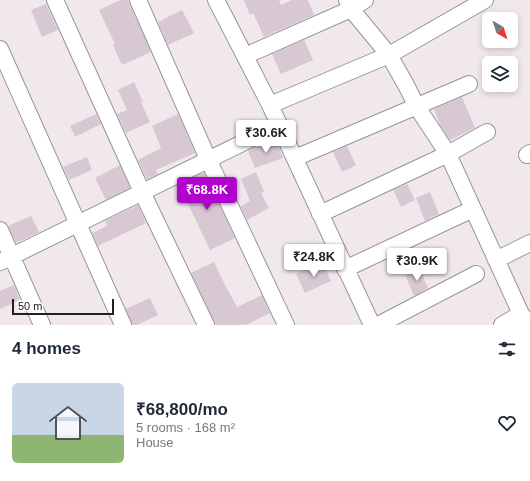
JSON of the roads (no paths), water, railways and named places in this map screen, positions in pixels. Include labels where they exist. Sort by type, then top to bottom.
[{"type":"street","points":[[55,0],[142,192],[206,325]]},
{"type":"street","points":[[138,0],[208,159],[286,325]]},
{"type":"street","points":[[245,56],[349,4],[365,0]]},
{"type":"street","points":[[270,105],[389,55],[485,0]]},
{"type":"street","points":[[220,1],[295,158],[372,325]]},
{"type":"street","points":[[349,4],[389,55],[417,106],[448,154],[496,260],[527,322],[502,325]]},
{"type":"street","points":[[0,49],[123,325]]},
{"type":"street","points":[[295,158],[469,84]]},
{"type":"street","points":[[6,259],[279,125]]},
{"type":"street","points":[[320,214],[448,154],[487,132]]},
{"type":"street","points":[[345,269],[473,209]]},
{"type":"street","points":[[0,230],[6,259],[42,325]]},
{"type":"street","points":[[496,260],[530,243]]},
{"type":"street","points":[[378,325],[476,274]]}]
